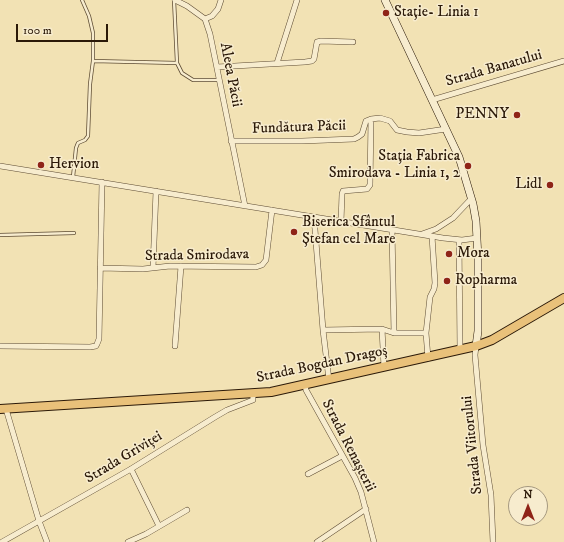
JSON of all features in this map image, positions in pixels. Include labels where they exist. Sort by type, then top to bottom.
[{"type":"main road","points":[[385,0],[459,157],[471,199],[476,221],[477,238],[478,331],[476,346]]},
{"type":"main road","name":"Strada Bogdan Dragoș","points":[[3,409],[271,392],[476,346],[492,340],[564,298]]},
{"type":"street","points":[[174,0],[187,6],[205,19],[212,16],[218,9],[221,0]]},
{"type":"street","points":[[277,63],[297,0]]},
{"type":"street","name":"Aleea Păcii","points":[[205,19],[210,34],[245,206]]},
{"type":"street","points":[[217,67],[312,61],[314,59],[317,42],[353,42]]},
{"type":"street","name":"Strada Banatului","points":[[432,100],[564,61]]},
{"type":"street","points":[[341,222],[343,191],[367,189],[370,185],[371,119],[386,119],[390,121],[398,130],[407,132],[446,129]]},
{"type":"street","name":"Fundătura Păcii","points":[[231,142],[302,142],[354,138],[362,134],[366,120],[371,119]]},
{"type":"street","points":[[0,166],[392,230],[459,240],[477,238]]},
{"type":"street","points":[[0,346],[90,348],[96,346],[99,339],[102,182]]},
{"type":"street","points":[[153,268],[156,191]]},
{"type":"street","points":[[421,234],[436,229],[453,218],[471,199]]},
{"type":"street","name":"Strada Smirodava","points":[[100,268],[143,269],[181,266],[262,265],[266,260],[272,210]]},
{"type":"street","points":[[314,217],[323,330],[329,380]]},
{"type":"street","points":[[392,230],[394,333]]},
{"type":"street","points":[[428,358],[426,333],[430,297],[435,283],[432,236]]},
{"type":"street","points":[[459,240],[460,350]]},
{"type":"street","points":[[175,346],[181,266]]},
{"type":"street","points":[[323,330],[382,329],[394,333],[426,333]]},
{"type":"street","points":[[382,329],[384,367]]},
{"type":"street","name":"Strada Viitorului","points":[[476,346],[475,355],[483,445],[491,495],[493,542]]},
{"type":"street","name":"Strada Renașterii","points":[[305,385],[306,390],[355,478],[366,509],[374,542]]},
{"type":"street","name":"Strada Griviței","points":[[3,540],[131,469],[227,410],[253,400],[253,394]]},
{"type":"street","points":[[3,409],[38,521],[47,542]]},
{"type":"street","points":[[308,474],[342,456]]},
{"type":"street","points":[[131,469],[159,526]]},
{"type":"street","points":[[317,542],[366,509]]},
{"type":"street","points":[[128,542],[146,534],[187,510]]},
{"type":"lane","points":[[73,177],[76,148],[78,143],[85,140],[88,136],[90,84],[93,61],[92,24],[82,0]]},
{"type":"lane","points":[[174,0],[177,63],[182,73],[193,80],[219,80]]},
{"type":"lane","points":[[93,61],[177,63]]},
{"type":"lane","points":[[0,235],[74,233]]},
{"type":"place","name":"Stație- Linia 1","points":[[386,13]]},
{"type":"place","name":"PENNY","points":[[517,115]]},
{"type":"place","name":"Hervion","points":[[41,165]]},
{"type":"place","name":"Stația Fabrica Smirodava - Linia 1, 2","points":[[468,166]]},
{"type":"place","name":"Lidl","points":[[550,185]]},
{"type":"place","name":"Biserica Sfântul Ștefan cel Mare","points":[[294,232]]},
{"type":"place","name":"Mora","points":[[449,254]]},
{"type":"place","name":"Ropharma","points":[[447,281]]}]
